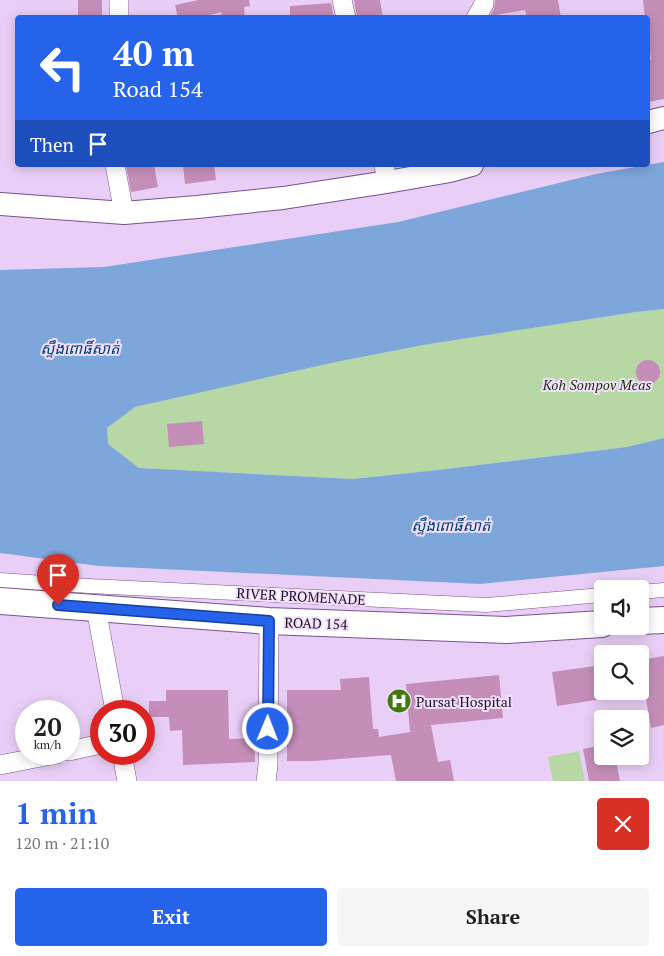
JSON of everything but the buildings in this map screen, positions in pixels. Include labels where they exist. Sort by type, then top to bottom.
[{"type":"main road","name":"ROAD 154","points":[[0,601],[269,621],[506,630],[594,624]]},
{"type":"main road","points":[[649,621],[664,620]]},
{"type":"street","points":[[119,0],[119,15]]},
{"type":"street","points":[[342,0],[345,15]]},
{"type":"street","points":[[478,15],[484,4],[484,0]]},
{"type":"street","points":[[650,122],[664,118]]},
{"type":"street","points":[[115,167],[124,213]]},
{"type":"street","points":[[0,204],[124,213],[283,198],[385,174],[450,172],[466,167]]},
{"type":"street","name":"RIVER PROMENADE","points":[[0,580],[486,605],[594,596]]},
{"type":"street","points":[[649,591],[664,590]]},
{"type":"street","points":[[96,608],[113,700]]},
{"type":"street","points":[[266,781],[268,765],[269,621]]},
{"type":"street","points":[[0,765],[15,762]]},
{"type":"street","points":[[124,765],[127,781]]},
{"type":"green space","name":"Koh Sompov Meas","points":[[664,309],[664,438],[627,447],[353,479],[139,468],[108,444],[107,428],[135,407],[336,362],[423,345]]},
{"type":"green space","points":[[579,751],[585,781],[553,781],[548,757]]},
{"type":"water","name":"ស្ទឹងពោធិ៍សាត់","points":[[664,162],[664,309],[423,345],[336,362],[135,407],[107,428],[108,444],[139,468],[353,479],[627,447],[664,438],[664,566],[480,584],[99,566],[0,553],[0,270],[104,267],[398,222],[596,174],[636,167],[650,167],[650,164]]},
{"type":"place","name":"Pursat Hospital","points":[[399,701]]},
{"type":"route","points":[[58,605],[269,621],[268,729]]}]
